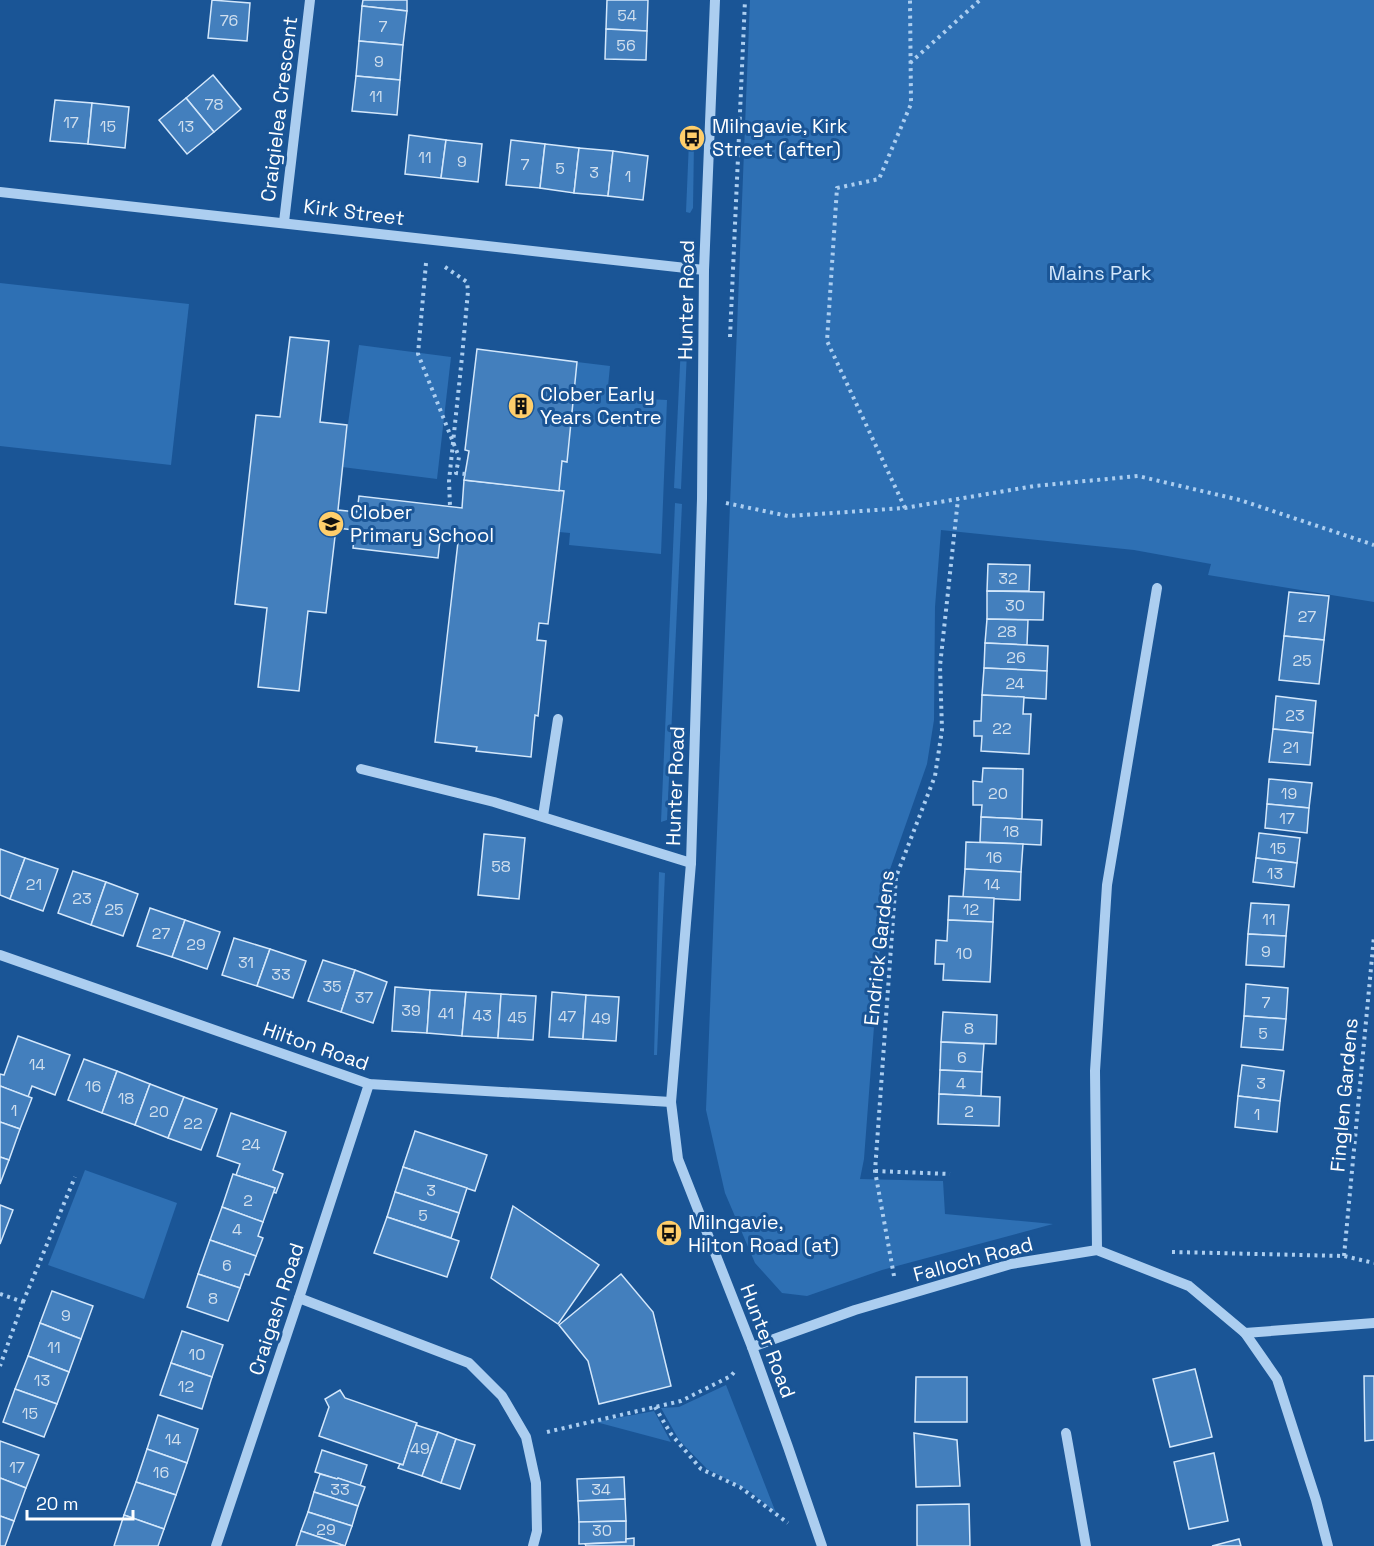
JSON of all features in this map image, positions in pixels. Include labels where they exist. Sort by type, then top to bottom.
[{"type":"street","name":"Craigielea Crescent","points":[[284,222],[310,0]]},
{"type":"street","name":"Hunter Road","points":[[715,0],[704,270],[702,499],[691,862],[670,1102],[678,1159],[752,1347],[821,1546]]},
{"type":"street","name":"Kirk Street","points":[[0,192],[704,270]]},
{"type":"street","points":[[1157,588],[1107,885],[1095,1071],[1097,1250],[1190,1286],[1245,1333],[1277,1379],[1316,1500],[1328,1546]]},
{"type":"street","points":[[543,816],[558,719]]},
{"type":"street","points":[[361,769],[494,802],[691,862]]},
{"type":"street","name":"Hilton Road","points":[[0,955],[369,1084],[670,1102]]},
{"type":"street","name":"Craigash Road","points":[[216,1546],[369,1084]]},
{"type":"street","name":"Falloch Road","points":[[752,1347],[855,1310],[1011,1264],[1097,1250]]},
{"type":"street","points":[[299,1298],[469,1363],[502,1396],[526,1437],[536,1484],[537,1531],[533,1546]]},
{"type":"street","points":[[1245,1333],[1374,1323]]},
{"type":"street","points":[[1066,1433],[1086,1546]]},
{"type":"path","points":[[729,347],[745,0]]},
{"type":"path","points":[[905,508],[826,341],[837,188],[879,179],[911,104],[909,0]]},
{"type":"path","points":[[910,63],[980,0]]},
{"type":"path","points":[[428,254],[418,354],[459,457],[456,473],[466,474]]},
{"type":"path","points":[[443,265],[467,282],[468,291],[449,481],[450,506]]},
{"type":"path","points":[[702,499],[788,516],[905,508],[1034,486],[1138,476],[1240,500],[1374,545]]},
{"type":"path","name":"Endrick Gardens","points":[[898,1298],[875,1171],[896,877],[935,776],[937,764],[942,730],[940,666],[958,498]]},
{"type":"path","name":"Finglen Gardens","points":[[1344,1256],[1374,936]]},
{"type":"path","points":[[875,1171],[950,1174]]},
{"type":"path","points":[[0,1366],[23,1302],[75,1178]]},
{"type":"path","points":[[1167,1252],[1344,1256],[1374,1263]]},
{"type":"path","points":[[0,1294],[23,1302]]},
{"type":"path","points":[[526,1437],[681,1401],[731,1376],[752,1347]]},
{"type":"path","points":[[655,1407],[671,1434],[702,1469],[740,1487],[821,1546]]},
{"type":"green space","name":"Mains Park","points":[[750,0],[1374,0],[1374,602],[1208,575],[1211,564],[1134,550],[941,530],[935,607],[934,720],[927,764],[888,875],[881,934],[864,1159],[860,1179],[943,1181],[945,1214],[1053,1224],[882,1270],[807,1296],[782,1293],[755,1263],[725,1193],[706,1110]]},
{"type":"green space","points":[[689,141],[694,142],[693,208],[690,213],[686,212]]},
{"type":"green space","points":[[0,283],[189,304],[171,465],[0,446]]},
{"type":"green space","points":[[683,304],[688,328],[681,489],[674,488]]},
{"type":"green space","points":[[359,345],[451,357],[437,479],[342,467]]},
{"type":"green space","points":[[577,362],[610,366],[607,397],[667,400],[661,554],[569,545],[570,533],[559,532],[562,461],[567,462]]},
{"type":"green space","points":[[675,503],[682,504],[667,820],[661,822]]},
{"type":"green space","points":[[659,872],[665,873],[657,1055],[654,1055]]},
{"type":"green space","points":[[85,1170],[177,1203],[144,1299],[48,1265]]},
{"type":"green space","points":[[726,1385],[776,1513],[751,1492],[707,1469],[679,1440],[661,1408],[679,1407]]},
{"type":"green space","points":[[654,1411],[671,1442],[596,1422]]},
{"type":"building","points":[[212,0],[250,3],[247,41],[208,38]]},
{"type":"building","points":[[363,0],[407,0],[407,11],[362,6]]},
{"type":"building","points":[[607,0],[648,0],[647,31],[606,29]]},
{"type":"building","points":[[362,6],[407,11],[403,45],[359,41]]},
{"type":"building","points":[[606,29],[647,31],[646,60],[605,59]]},
{"type":"building","points":[[359,41],[403,45],[400,80],[356,76]]},
{"type":"building","points":[[213,75],[241,109],[214,132],[186,98]]},
{"type":"building","points":[[356,76],[400,80],[397,115],[352,111]]},
{"type":"building","points":[[186,98],[214,132],[187,154],[159,120]]},
{"type":"building","points":[[55,100],[92,103],[88,144],[50,141]]},
{"type":"building","points":[[92,103],[129,107],[125,148],[88,144]]},
{"type":"building","points":[[409,135],[446,140],[441,178],[405,174]]},
{"type":"building","points":[[446,140],[482,144],[478,182],[441,178]]},
{"type":"building","points":[[511,140],[545,144],[540,188],[506,185]]},
{"type":"building","points":[[545,144],[579,148],[574,193],[540,188]]},
{"type":"building","points":[[579,148],[613,151],[608,196],[574,193]]},
{"type":"building","points":[[613,151],[648,156],[643,200],[608,196]]},
{"type":"building","name":"Clober Primary School","points":[[290,337],[329,341],[320,422],[347,425],[338,510],[357,512],[359,496],[462,508],[464,480],[564,491],[548,624],[539,623],[537,640],[546,641],[531,757],[476,751],[477,747],[435,742],[458,542],[440,540],[438,558],[353,548],[355,530],[336,528],[326,613],[308,611],[299,691],[258,687],[267,608],[235,604],[256,415],[280,417]]},
{"type":"building","name":"Clober Early Years Centre","points":[[477,349],[577,362],[567,462],[562,461],[559,491],[464,480],[469,451],[465,450]]},
{"type":"building","points":[[988,564],[1030,565],[1029,591],[987,591]]},
{"type":"building","points":[[987,591],[1044,592],[1043,620],[987,619]]},
{"type":"building","points":[[1289,592],[1329,596],[1324,640],[1284,636]]},
{"type":"building","points":[[987,619],[1028,620],[1027,645],[985,643]]},
{"type":"building","points":[[1284,636],[1324,640],[1319,684],[1279,680]]},
{"type":"building","points":[[985,643],[1048,646],[1047,671],[984,668]]},
{"type":"building","points":[[984,668],[1047,671],[1046,699],[982,695]]},
{"type":"building","points":[[982,695],[1024,697],[1023,714],[1031,714],[1029,754],[981,751],[982,736],[974,736],[974,721],[981,721]]},
{"type":"building","points":[[1276,696],[1316,701],[1313,733],[1273,729]]},
{"type":"building","points":[[1273,729],[1313,733],[1310,765],[1269,762]]},
{"type":"building","points":[[983,768],[1023,769],[1022,819],[981,817],[982,805],[973,805],[973,781],[982,782]]},
{"type":"building","points":[[1269,779],[1312,783],[1309,808],[1267,804]]},
{"type":"building","points":[[1267,804],[1309,808],[1307,833],[1265,828]]},
{"type":"building","points":[[981,817],[1042,820],[1041,845],[980,842]]},
{"type":"building","points":[[1259,833],[1300,838],[1297,863],[1256,858]]},
{"type":"building","points":[[484,834],[525,838],[519,899],[478,895]]},
{"type":"building","points":[[966,842],[1023,844],[1021,872],[965,869]]},
{"type":"building","points":[[0,849],[25,858],[10,899],[0,895]]},
{"type":"building","points":[[25,858],[58,869],[43,911],[10,899]]},
{"type":"building","points":[[1256,858],[1297,863],[1294,887],[1253,882]]},
{"type":"building","points":[[965,869],[1021,872],[1020,900],[963,897]]},
{"type":"building","points":[[73,871],[106,882],[91,925],[58,913]]},
{"type":"building","points":[[106,882],[138,894],[123,936],[91,925]]},
{"type":"building","points":[[949,896],[994,898],[993,922],[948,920]]},
{"type":"building","points":[[1251,903],[1289,905],[1286,936],[1248,934]]},
{"type":"building","points":[[150,908],[185,920],[172,957],[137,946]]},
{"type":"building","points":[[185,920],[220,932],[207,969],[172,957]]},
{"type":"building","points":[[948,920],[993,922],[990,982],[943,980],[944,964],[935,964],[936,940],[947,941]]},
{"type":"building","points":[[1248,934],[1286,936],[1284,967],[1246,965]]},
{"type":"building","points":[[234,938],[270,949],[257,986],[222,975]]},
{"type":"building","points":[[270,949],[306,961],[293,998],[257,986]]},
{"type":"building","points":[[323,960],[355,970],[341,1012],[308,1001]]},
{"type":"building","points":[[355,970],[387,982],[373,1023],[341,1012]]},
{"type":"building","points":[[1246,984],[1288,988],[1286,1019],[1244,1016]]},
{"type":"building","points":[[395,987],[430,990],[427,1033],[392,1031]]},
{"type":"building","points":[[430,990],[466,992],[462,1036],[427,1033]]},
{"type":"building","points":[[466,992],[501,994],[498,1038],[462,1036]]},
{"type":"building","points":[[552,992],[586,995],[583,1039],[549,1037]]},
{"type":"building","points":[[501,994],[536,996],[533,1040],[498,1038]]},
{"type":"building","points":[[586,995],[619,997],[616,1041],[583,1039]]},
{"type":"building","points":[[943,1012],[997,1015],[996,1044],[941,1042]]},
{"type":"building","points":[[1244,1016],[1286,1019],[1283,1050],[1241,1047]]},
{"type":"building","points":[[18,1036],[70,1055],[55,1095],[32,1086],[28,1097],[0,1086],[0,1074],[4,1075]]},
{"type":"building","points":[[941,1042],[984,1044],[982,1072],[940,1070]]},
{"type":"building","points":[[84,1059],[117,1071],[102,1113],[68,1100]]},
{"type":"building","points":[[1242,1065],[1284,1071],[1280,1101],[1238,1096]]},
{"type":"building","points":[[940,1070],[982,1072],[981,1096],[939,1094]]},
{"type":"building","points":[[117,1071],[150,1084],[135,1125],[102,1113]]},
{"type":"building","points":[[150,1084],[184,1097],[168,1138],[135,1125]]},
{"type":"building","points":[[0,1086],[32,1098],[20,1129],[0,1122]]},
{"type":"building","points":[[939,1094],[1000,1097],[999,1126],[938,1124]]},
{"type":"building","points":[[1238,1096],[1280,1101],[1277,1132],[1235,1127]]},
{"type":"building","points":[[184,1097],[217,1109],[201,1150],[168,1138]]},
{"type":"building","points":[[231,1113],[286,1132],[273,1170],[283,1174],[276,1193],[273,1192],[275,1188],[236,1175],[240,1164],[217,1156]]},
{"type":"building","points":[[0,1122],[20,1129],[9,1160],[0,1157]]},
{"type":"building","points":[[415,1131],[487,1155],[475,1191],[403,1167]]},
{"type":"building","points":[[0,1157],[9,1160],[0,1184]]},
{"type":"building","points":[[403,1167],[467,1188],[459,1213],[395,1192]]},
{"type":"building","points":[[233,1174],[275,1188],[263,1222],[222,1207]]},
{"type":"building","points":[[395,1192],[459,1213],[451,1238],[387,1217]]},
{"type":"building","points":[[0,1205],[13,1210],[0,1244]]},
{"type":"building","points":[[513,1206],[599,1265],[558,1324],[491,1278]]},
{"type":"building","points":[[222,1207],[263,1222],[258,1236],[263,1238],[256,1256],[210,1240]]},
{"type":"building","points":[[387,1217],[459,1241],[447,1277],[374,1253]]},
{"type":"building","points":[[210,1240],[256,1256],[249,1275],[245,1274],[240,1288],[198,1274]]},
{"type":"building","points":[[198,1274],[240,1288],[228,1321],[187,1307]]},
{"type":"building","points":[[621,1274],[653,1312],[671,1386],[599,1404],[588,1361],[559,1325]]},
{"type":"building","points":[[52,1291],[93,1306],[81,1339],[40,1323]]},
{"type":"building","points":[[40,1323],[81,1339],[69,1372],[28,1356]]},
{"type":"building","points":[[182,1331],[223,1345],[212,1377],[171,1363]]},
{"type":"building","points":[[28,1356],[69,1372],[57,1404],[15,1389]]},
{"type":"building","points":[[171,1363],[212,1377],[202,1409],[160,1395]]},
{"type":"building","points":[[1195,1369],[1212,1437],[1170,1447],[1153,1379]]},
{"type":"building","points":[[1364,1376],[1374,1376],[1374,1440],[1365,1441]]},
{"type":"building","points":[[916,1377],[967,1377],[967,1422],[915,1422]]},
{"type":"building","points":[[15,1389],[57,1404],[44,1437],[3,1422]]},
{"type":"building","points":[[340,1390],[345,1398],[417,1423],[403,1465],[319,1436],[329,1407],[325,1399]]},
{"type":"building","points":[[158,1415],[198,1429],[187,1463],[147,1449]]},
{"type":"building","points":[[416,1425],[438,1432],[422,1476],[398,1468],[400,1464],[403,1465]]},
{"type":"building","points":[[438,1432],[456,1439],[441,1483],[422,1476]]},
{"type":"building","points":[[914,1433],[957,1440],[960,1486],[916,1487]]},
{"type":"building","points":[[456,1439],[475,1445],[460,1489],[441,1483]]},
{"type":"building","points":[[0,1441],[39,1455],[26,1488],[0,1478]]},
{"type":"building","points":[[147,1449],[187,1463],[176,1495],[136,1482]]},
{"type":"building","points":[[322,1450],[367,1465],[360,1486],[315,1472]]},
{"type":"building","points":[[1214,1453],[1228,1521],[1189,1529],[1174,1462]]},
{"type":"building","points":[[320,1474],[365,1487],[358,1506],[314,1492]]},
{"type":"building","points":[[624,1477],[625,1499],[578,1501],[577,1479]]},
{"type":"building","points":[[0,1478],[26,1488],[14,1521],[0,1516]]},
{"type":"building","points":[[136,1482],[176,1495],[164,1529],[124,1515]]},
{"type":"building","points":[[314,1492],[358,1506],[352,1526],[308,1512]]},
{"type":"building","points":[[625,1499],[626,1521],[579,1522],[578,1501]]},
{"type":"building","points":[[969,1504],[970,1546],[917,1546],[917,1505]]},
{"type":"building","points":[[308,1512],[352,1526],[345,1546],[301,1531]]},
{"type":"building","points":[[124,1515],[164,1529],[158,1546],[114,1546]]},
{"type":"building","points":[[0,1516],[14,1521],[5,1546],[0,1546]]},
{"type":"building","points":[[626,1521],[626,1542],[579,1544],[579,1522]]},
{"type":"building","points":[[301,1531],[345,1546],[296,1546]]},
{"type":"building","points":[[634,1538],[634,1546],[586,1546],[585,1544],[626,1542],[626,1539]]},
{"type":"building","points":[[1239,1539],[1241,1546],[1212,1546]]},
{"type":"place","name":"Milngavie, Kirk Street (after)","points":[[692,138]]},
{"type":"place","name":"Clober Early Years Centre","points":[[521,406]]},
{"type":"place","name":"Clober Primary School","points":[[331,524]]},
{"type":"place","name":"Milngavie, Hilton Road (at)","points":[[669,1233]]}]
